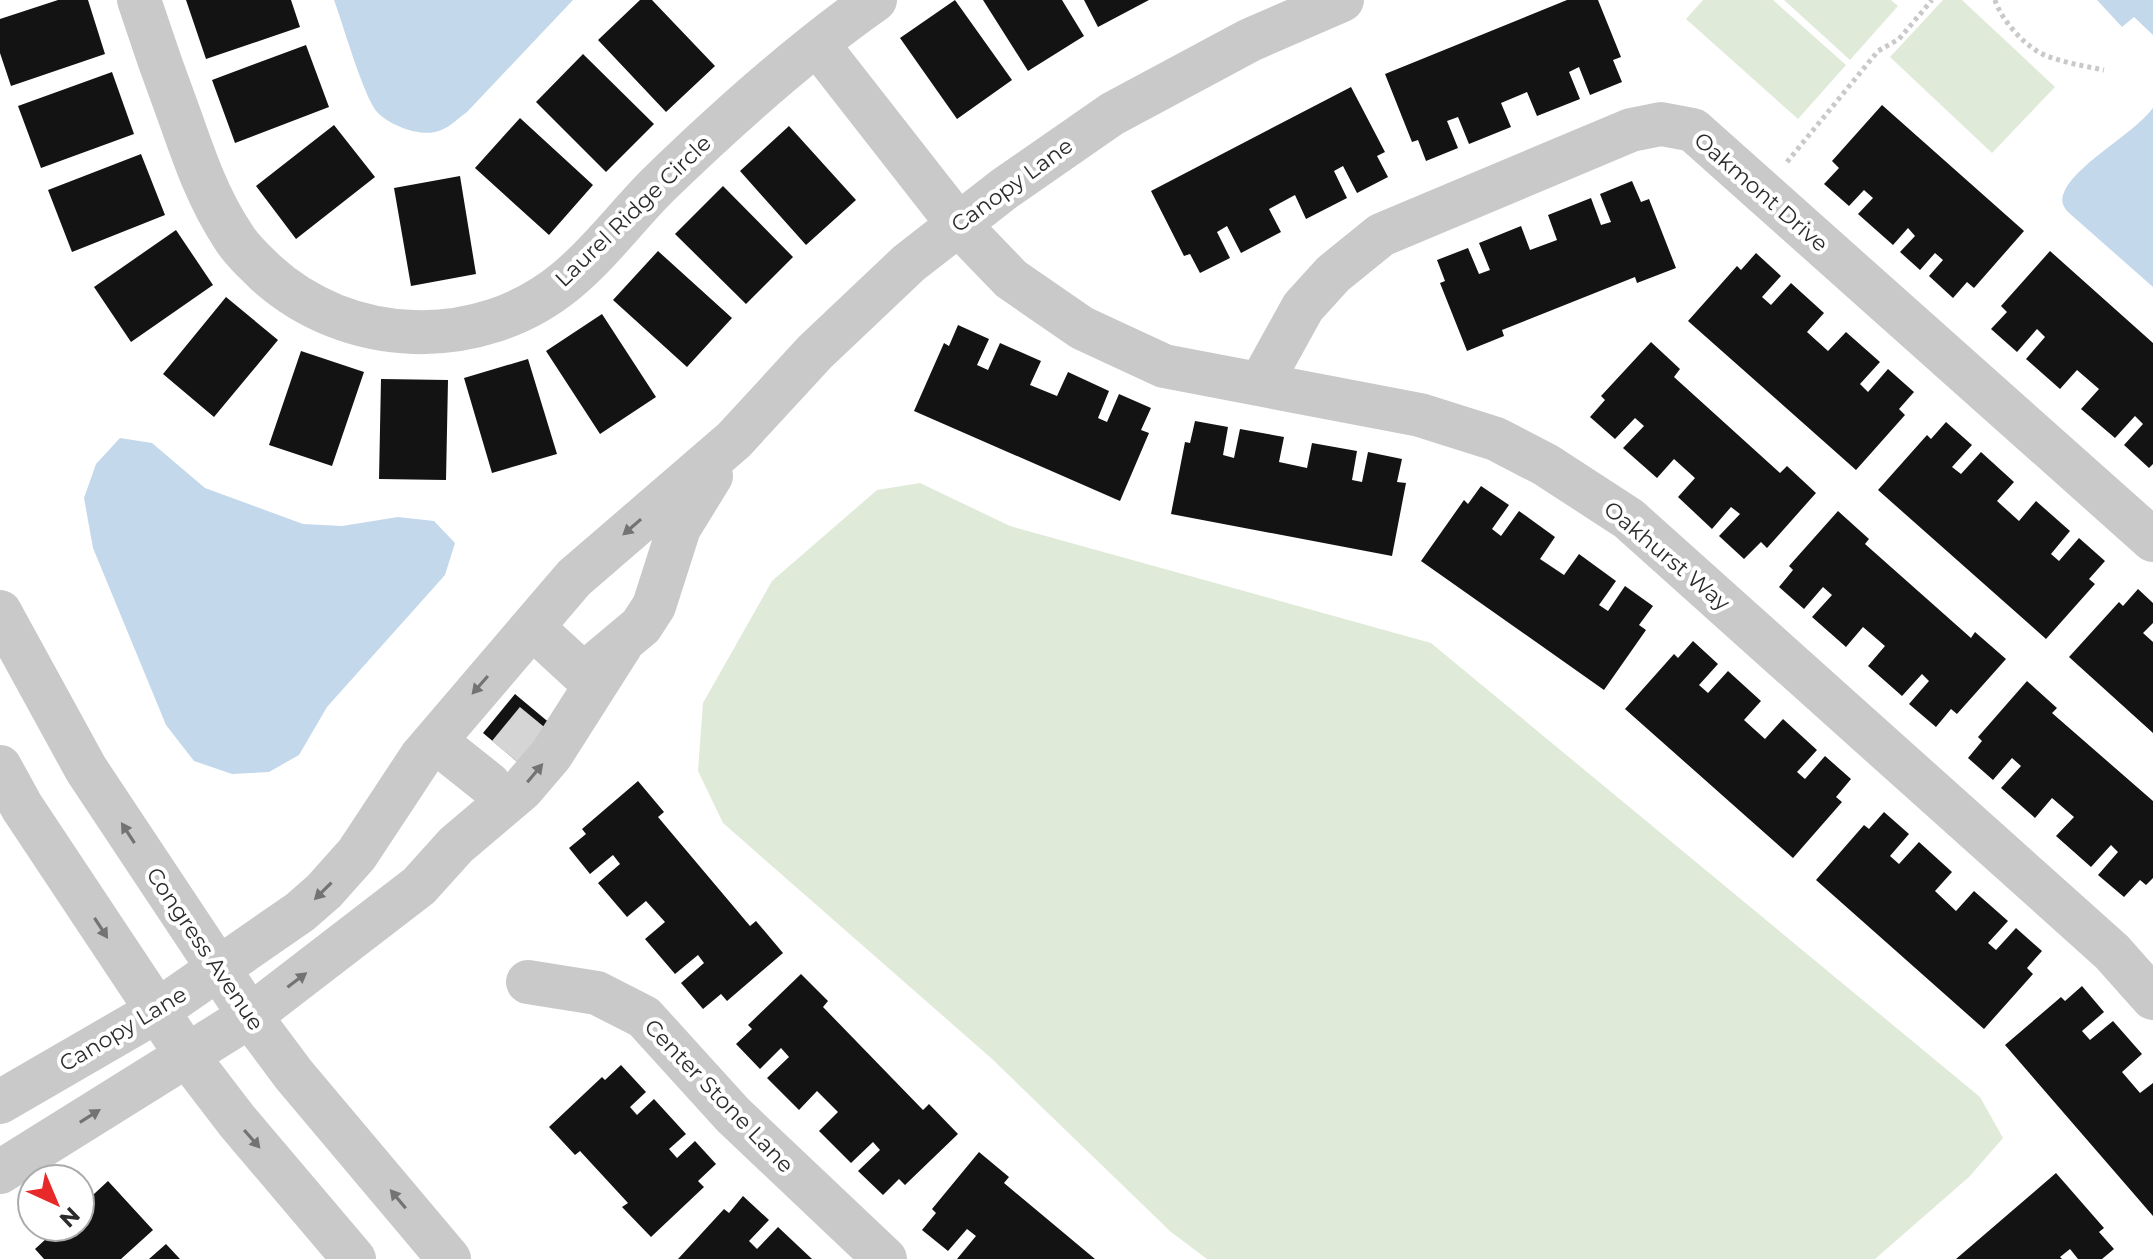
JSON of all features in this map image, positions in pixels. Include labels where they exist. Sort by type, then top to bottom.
[{"type":"street","name":"Laurel Ridge Circle","points":[[139,0],[196,164],[234,239],[275,281],[308,303],[342,319],[404,333],[436,333],[472,327],[511,313],[564,282],[704,141],[875,0]]},
{"type":"street","name":"Canopy Lane","points":[[2,1101],[157,1011],[300,912],[324,891],[357,854],[421,757],[574,578],[734,440],[853,314],[909,263],[1004,189],[1112,114],[1250,40],[1342,0]]},
{"type":"street","points":[[818,45],[958,224]]},
{"type":"street","name":"Oakmont Drive","points":[[1261,383],[1303,307],[1333,274],[1381,235],[1631,130],[1661,124],[1693,130],[2153,540]]},
{"type":"street","name":"Oakhurst Way","points":[[958,224],[1011,279],[1082,328],[1164,366],[1420,415],[1496,439],[1546,465],[1629,519],[2112,952],[2153,998]]},
{"type":"street","name":"Canopy Lane","points":[[541,716],[557,695],[641,626],[654,606],[679,528],[734,440]]},
{"type":"street","name":"Congress Avenue","points":[[0,612],[86,769],[217,970],[294,1075],[449,1259]]},
{"type":"street","points":[[532,627],[583,674]]},
{"type":"street","name":"Canopy Lane","points":[[18,1161],[250,1016],[419,886],[456,845],[522,789],[551,755],[621,645]]},
{"type":"street","name":"Canopy Lane","points":[[435,741],[499,770],[468,814],[456,845]]},
{"type":"street","points":[[0,767],[22,807],[188,1057],[237,1121],[354,1259]]},
{"type":"street","name":"Center Stone Lane","points":[[528,982],[597,993],[644,1017],[733,1115],[885,1259]]},
{"type":"street","points":[[2,1101],[18,1161]]},
{"type":"path","points":[[1762,192],[1878,51],[1899,39],[1932,0]]},
{"type":"path","points":[[1995,0],[1998,10],[2013,30],[2044,55],[2104,70]]},
{"type":"green space","points":[[1703,0],[1773,0],[1846,65],[1798,119],[1686,19]]},
{"type":"green space","points":[[1784,0],[1891,0],[1898,6],[1850,60]]},
{"type":"green space","points":[[1943,0],[1962,0],[2055,87],[1992,153],[1890,57]]},
{"type":"green space","points":[[920,483],[1010,526],[1431,643],[1980,1097],[2003,1138],[1969,1177],[1875,1259],[1207,1259],[1171,1232],[991,1058],[723,823],[698,771],[703,703],[772,581],[877,490]]},
{"type":"water","points":[[334,0],[573,0],[467,112],[444,129],[428,133],[404,128],[377,112],[360,75]]},
{"type":"water","points":[[2097,0],[2153,0],[2153,35],[2134,17],[2122,27]]},
{"type":"water","points":[[2153,108],[2153,287],[2068,212],[2062,200],[2078,173]]},
{"type":"water","points":[[120,438],[152,443],[205,488],[303,524],[342,526],[398,517],[434,521],[455,543],[445,575],[327,707],[299,755],[269,772],[232,774],[194,761],[166,725],[93,548],[84,498],[96,464]]},
{"type":"building","points":[[58,0],[88,0],[105,54],[11,86],[0,53],[0,19]]},
{"type":"building","points":[[186,0],[291,0],[300,27],[206,59]]},
{"type":"building","points":[[640,0],[652,0],[715,66],[666,112],[598,40]]},
{"type":"building","points":[[955,0],[1012,80],[957,119],[900,38]]},
{"type":"building","points":[[983,0],[1062,0],[1084,36],[1028,71]]},
{"type":"building","points":[[1084,0],[1149,0],[1098,27]]},
{"type":"building","points":[[1567,0],[1598,0],[1621,57],[1613,60],[1622,82],[1590,95],[1579,67],[1569,72],[1580,99],[1537,116],[1527,92],[1501,103],[1511,127],[1469,144],[1458,117],[1447,121],[1458,148],[1426,161],[1418,140],[1412,142],[1385,74]]},
{"type":"building","points":[[306,45],[329,107],[235,143],[212,80]]},
{"type":"building","points":[[583,54],[654,124],[606,172],[536,102]]},
{"type":"building","points":[[112,72],[134,134],[41,168],[18,106]]},
{"type":"building","points":[[1351,87],[1385,152],[1377,156],[1388,177],[1357,193],[1343,166],[1334,171],[1347,198],[1306,219],[1295,195],[1269,209],[1281,232],[1241,253],[1227,226],[1217,232],[1230,258],[1200,273],[1190,254],[1184,256],[1151,191]]},
{"type":"building","points":[[1882,105],[2024,231],[1974,288],[1967,282],[1953,298],[1929,276],[1943,260],[1935,253],[1920,270],[1900,252],[1915,236],[1908,228],[1893,245],[1858,214],[1873,198],[1864,190],[1849,206],[1824,184],[1839,168],[1832,161]]},
{"type":"building","points":[[520,118],[593,185],[549,235],[475,168]]},
{"type":"building","points":[[334,125],[375,177],[296,239],[256,186]]},
{"type":"building","points":[[789,126],[856,200],[806,245],[740,171]]},
{"type":"building","points":[[141,154],[165,215],[72,252],[48,190]]},
{"type":"building","points":[[460,176],[476,274],[411,286],[394,188]]},
{"type":"building","points":[[1632,181],[1641,202],[1649,199],[1676,268],[1637,283],[1635,277],[1502,330],[1504,336],[1467,351],[1440,283],[1445,281],[1437,260],[1468,248],[1479,274],[1490,270],[1479,243],[1521,226],[1530,250],[1557,240],[1548,215],[1591,198],[1601,225],[1611,222],[1600,194]]},
{"type":"building","points":[[723,186],[793,257],[746,304],[675,234]]},
{"type":"building","points":[[176,230],[213,285],[131,342],[94,287]]},
{"type":"building","points":[[658,251],[732,318],[687,367],[613,300]]},
{"type":"building","points":[[2050,251],[2153,343],[2153,464],[2149,468],[2124,445],[2143,424],[2135,416],[2115,438],[2081,409],[2099,389],[2077,370],[2060,389],[2026,359],[2045,337],[2037,329],[2017,352],[1991,329],[2007,312],[2001,306]]},
{"type":"building","points":[[1756,253],[1781,276],[1762,297],[1771,305],[1791,283],[1824,313],[1807,332],[1828,351],[1846,332],[1880,362],[1860,384],[1868,392],[1888,369],[1914,392],[1899,409],[1905,415],[1856,470],[1688,321],[1737,266],[1741,270]]},
{"type":"building","points":[[226,297],[278,340],[214,417],[163,374]]},
{"type":"building","points":[[602,314],[656,397],[600,434],[546,351]]},
{"type":"building","points":[[958,325],[989,339],[977,365],[988,370],[1000,343],[1041,361],[1030,385],[1057,396],[1068,372],[1109,391],[1098,418],[1107,422],[1119,394],[1151,408],[1141,430],[1149,433],[1120,501],[914,411],[944,343],[949,346]]},
{"type":"building","points":[[1651,342],[1680,369],[1674,377],[1780,473],[1787,466],[1816,493],[1767,548],[1761,542],[1744,559],[1719,536],[1740,514],[1731,507],[1712,529],[1678,497],[1695,478],[1674,459],[1657,478],[1623,448],[1644,426],[1635,418],[1615,439],[1590,417],[1605,400],[1601,396]]},
{"type":"building","points":[[301,351],[364,372],[332,466],[269,445]]},
{"type":"building","points":[[528,359],[557,454],[492,473],[464,378]]},
{"type":"building","points":[[381,379],[448,380],[446,480],[379,479]]},
{"type":"building","points":[[1195,421],[1228,427],[1223,455],[1234,458],[1240,429],[1284,437],[1279,462],[1307,468],[1312,443],[1357,451],[1352,480],[1362,482],[1368,452],[1402,459],[1397,482],[1406,483],[1392,556],[1171,514],[1185,442],[1190,443]]},
{"type":"building","points":[[1946,422],[1972,445],[1952,467],[1961,474],[1981,452],[2014,482],[1997,501],[2019,521],[2036,501],[2070,531],[2051,554],[2059,561],[2079,538],[2105,561],[2089,579],[2095,584],[2046,639],[1878,490],[1927,435],[1931,439]]},
{"type":"building","points":[[1481,486],[1509,505],[1492,529],[1501,536],[1519,511],[1555,537],[1540,559],[1564,575],[1579,554],[1616,581],[1599,605],[1608,611],[1625,586],[1653,606],[1639,625],[1646,630],[1604,690],[1421,561],[1464,500],[1468,504]]},
{"type":"building","points":[[1838,511],[1869,539],[1865,544],[1971,638],[1975,632],[2006,659],[1957,714],[1951,709],[1936,727],[1909,704],[1929,681],[1922,674],[1902,696],[1868,666],[1885,646],[1863,627],[1846,647],[1812,617],[1832,595],[1823,587],[1804,609],[1779,587],[1793,570],[1789,566]]},
{"type":"building","points":[[2138,589],[2153,603],[2153,623],[2143,633],[2153,642],[2153,733],[2069,657],[2119,602],[2123,606]]},
{"type":"building","points":[[1693,641],[1718,664],[1699,685],[1708,693],[1728,671],[1761,701],[1744,720],[1765,739],[1783,719],[1817,750],[1797,772],[1805,779],[1825,756],[1851,779],[1836,797],[1842,802],[1793,858],[1625,709],[1674,654],[1678,658]]},
{"type":"building","points":[[2027,681],[2057,708],[2052,713],[2153,801],[2153,878],[2146,885],[2140,880],[2124,897],[2098,875],[2118,852],[2111,845],[2091,867],[2056,836],[2074,817],[2052,798],[2035,818],[2001,788],[2021,766],[2012,758],[1993,780],[1968,758],[1982,741],[1978,737]]},
{"type":"building","points":[[515,694],[558,730],[526,769],[483,733]]},
{"type":"building","points":[[638,781],[664,812],[658,817],[750,926],[756,921],[783,953],[727,1001],[721,994],[703,1009],[681,983],[704,963],[698,955],[675,974],[645,939],[665,922],[646,901],[627,917],[598,883],[620,864],[613,855],[590,874],[569,848],[586,834],[582,829]]},
{"type":"building","points":[[1884,812],[1909,834],[1890,856],[1899,864],[1919,842],[1952,872],[1935,891],[1956,911],[1974,891],[2008,921],[1988,943],[1996,950],[2016,928],[2042,951],[2027,968],[2033,974],[1984,1029],[1816,880],[1864,825],[1869,829]]},
{"type":"building","points":[[801,974],[828,1001],[823,1007],[923,1110],[929,1104],[958,1134],[905,1185],[899,1179],[883,1195],[858,1171],[880,1150],[873,1142],[851,1163],[819,1131],[838,1112],[817,1091],[799,1110],[767,1078],[789,1057],[781,1048],[760,1069],[736,1044],[752,1029],[748,1025]]},
{"type":"building","points":[[2082,986],[2104,1012],[2082,1031],[2090,1040],[2113,1021],[2142,1054],[2122,1072],[2140,1093],[2153,1083],[2153,1216],[2005,1045],[2061,997],[2065,1001]]},
{"type":"building","points":[[621,1065],[646,1092],[630,1107],[637,1115],[654,1099],[686,1134],[669,1149],[677,1158],[695,1141],[716,1164],[698,1181],[704,1187],[651,1237],[622,1207],[628,1203],[580,1151],[575,1155],[549,1127],[602,1077],[605,1080]]},
{"type":"building","points":[[979,1152],[1009,1177],[1004,1183],[1095,1259],[957,1259],[976,1236],[967,1229],[948,1251],[922,1230],[936,1213],[932,1209]]},
{"type":"building","points":[[2056,1173],[2104,1228],[2099,1232],[2114,1249],[2102,1259],[2078,1259],[2070,1249],[2060,1257],[2062,1259],[1956,1259]]},
{"type":"building","points":[[108,1181],[153,1230],[121,1259],[44,1259],[35,1249],[42,1243],[96,1243],[96,1192]]},
{"type":"building","points":[[743,1196],[769,1220],[749,1241],[757,1249],[778,1227],[812,1259],[678,1259],[724,1209],[729,1213]]},
{"type":"building","points":[[166,1244],[180,1259],[149,1259]]},
{"type":"tunnel","points":[[509,755],[541,716]]}]
